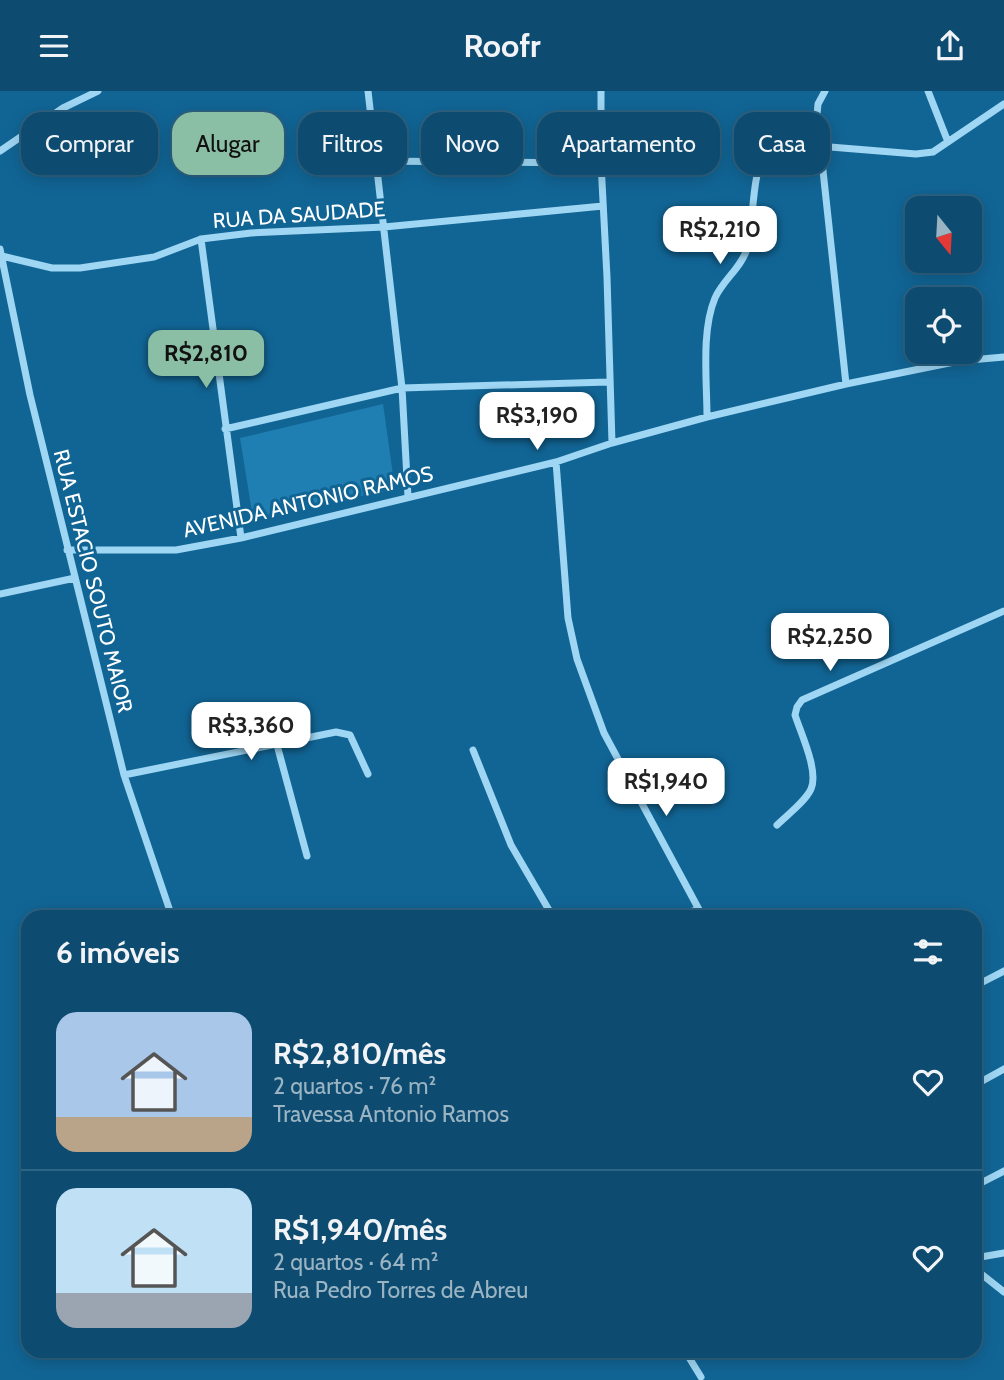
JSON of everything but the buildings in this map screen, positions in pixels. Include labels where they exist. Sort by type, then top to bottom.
[{"type":"street","points":[[0,151],[64,108],[98,91]]},
{"type":"street","points":[[368,91],[371,112]]},
{"type":"street","points":[[601,91],[601,112]]},
{"type":"street","points":[[817,112],[825,91]]},
{"type":"street","points":[[928,91],[948,142]]},
{"type":"street","points":[[830,146],[916,154],[933,152],[1004,104]]},
{"type":"street","points":[[407,161],[537,162]]},
{"type":"street","points":[[379,175],[402,389],[408,497]]},
{"type":"street","points":[[602,175],[612,443]]},
{"type":"street","points":[[708,417],[707,333],[710,311],[715,296],[740,264],[747,248],[760,175]]},
{"type":"street","points":[[823,175],[846,384]]},
{"type":"street","name":"RUA DA SAUDADE","points":[[1,253],[52,268],[79,268],[154,257],[201,239],[251,233],[384,226],[603,206]]},
{"type":"street","points":[[201,239],[241,538]]},
{"type":"street","name":"RUA ESTACIO SOUTO MAIOR","points":[[1,253],[30,395],[124,775],[170,910]]},
{"type":"street","name":"AVENIDA ANTONIO RAMOS","points":[[67,550],[176,550],[241,538],[555,461],[708,417],[846,384],[959,361],[1004,357]]},
{"type":"street","points":[[225,429],[402,389],[608,381]]},
{"type":"street","points":[[555,461],[568,618],[577,659],[604,733],[698,909]]},
{"type":"street","points":[[0,594],[75,578]]},
{"type":"street","points":[[777,825],[810,791],[813,781],[812,768],[795,715],[802,701],[1004,611]]},
{"type":"street","points":[[267,708],[307,856]]},
{"type":"street","points":[[124,775],[336,732],[350,735],[368,774]]},
{"type":"street","points":[[473,750],[511,845],[549,910]]},
{"type":"street","points":[[982,982],[1004,971]]},
{"type":"street","points":[[982,1081],[1004,1069]]},
{"type":"street","points":[[982,1182],[1004,1171]]},
{"type":"street","points":[[982,1257],[1004,1253]]},
{"type":"street","points":[[982,1275],[1004,1292]]},
{"type":"street","points":[[995,1285],[1004,1300]]},
{"type":"street","points":[[689,1358],[701,1377]]},
{"type":"shaded area","points":[[383,404],[395,489],[253,518],[240,438]]}]
